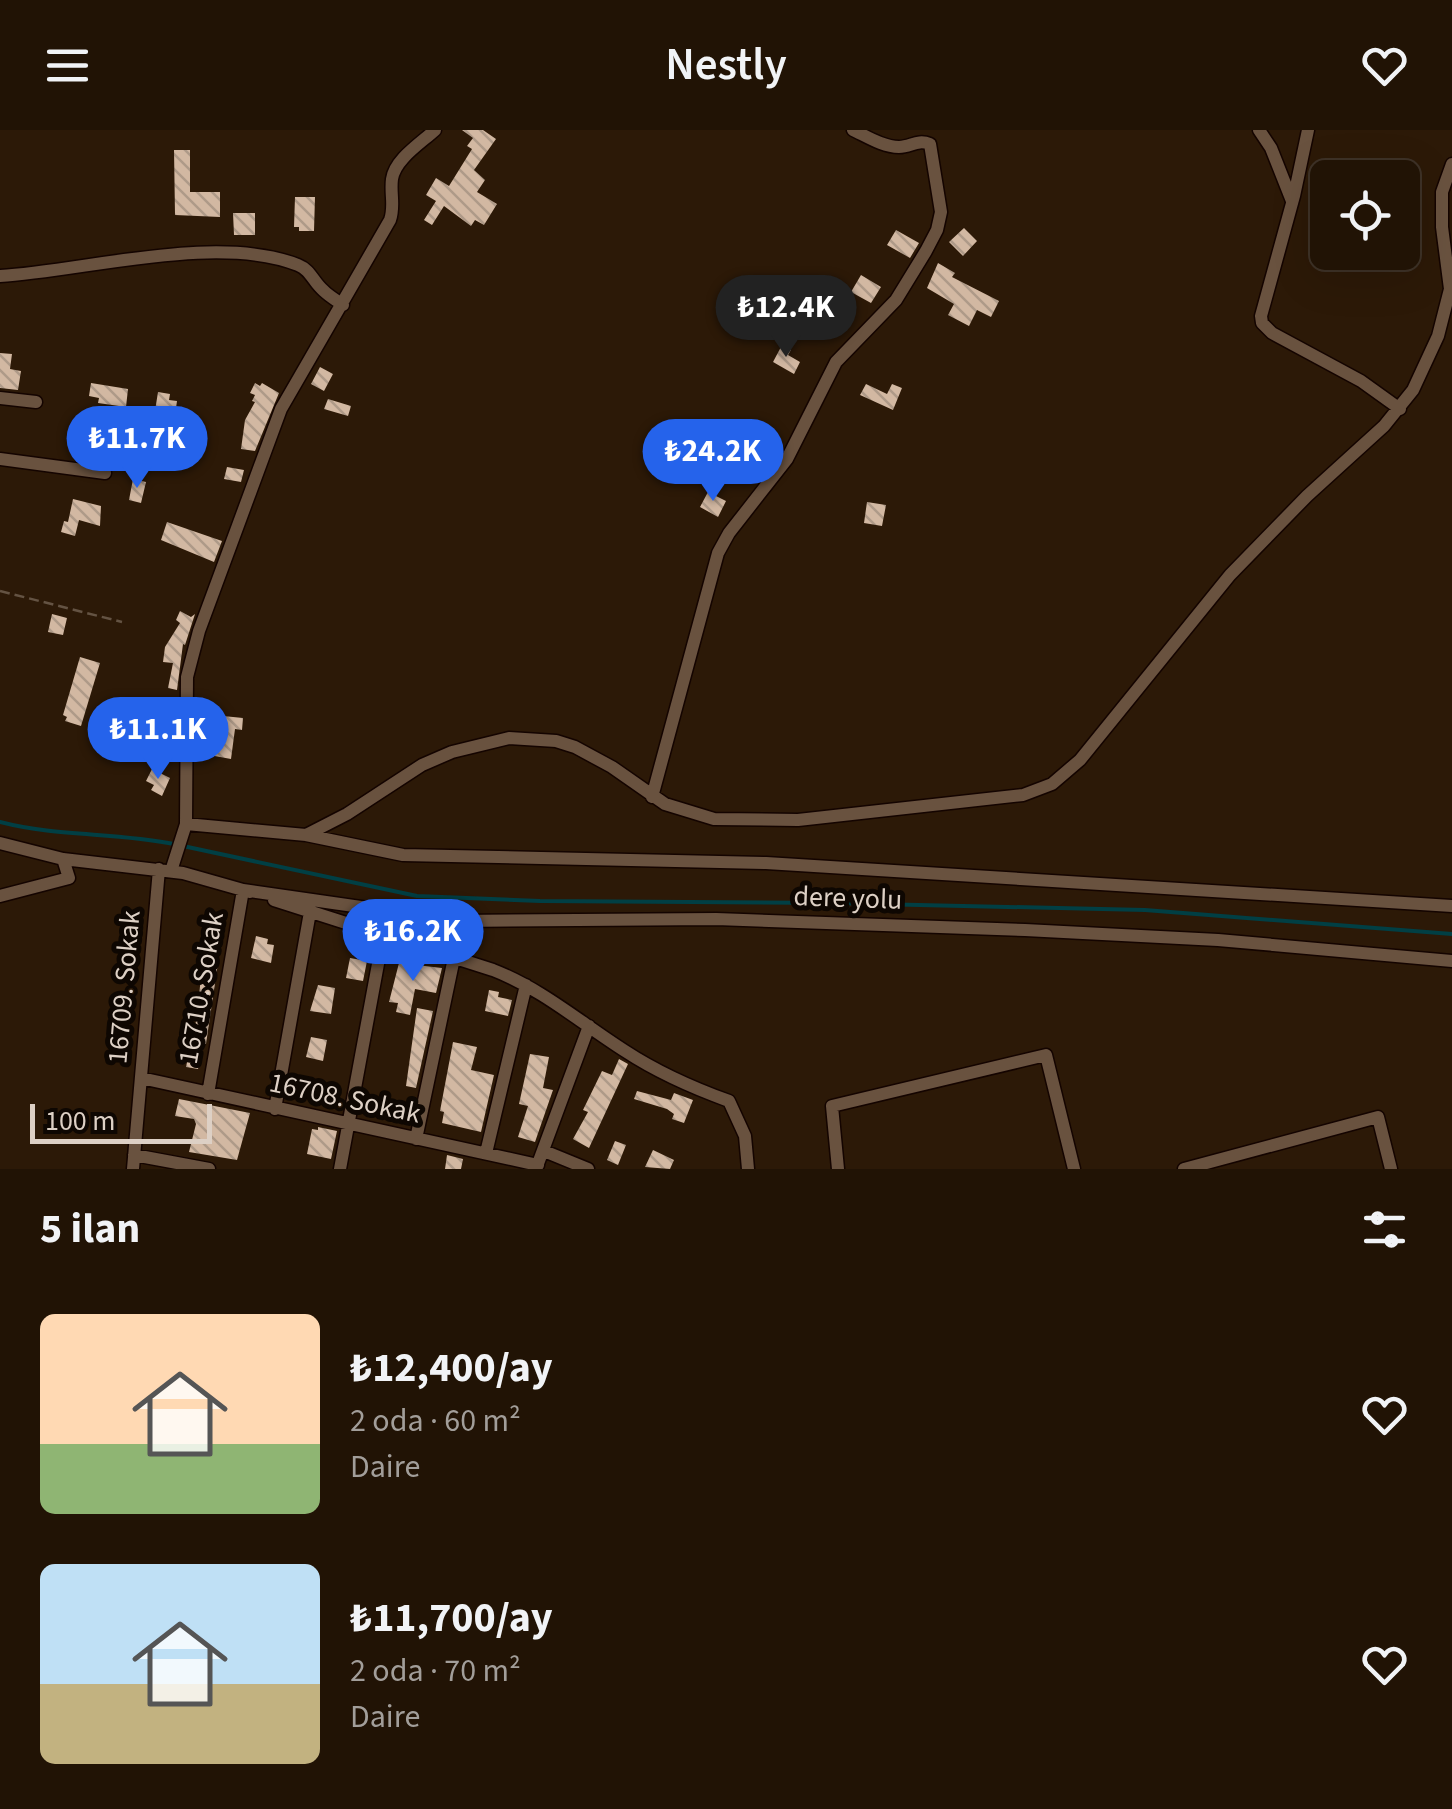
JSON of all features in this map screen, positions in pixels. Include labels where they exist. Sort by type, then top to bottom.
[{"type":"street","name":"16709. Sokak","points":[[134,1162],[165,870],[176,854],[184,828],[190,660],[281,409],[390,220],[396,167],[436,130]]},
{"type":"street","points":[[652,797],[718,554],[729,533],[786,459],[836,362],[896,300],[937,230],[940,212],[930,144],[887,146],[852,130]]},
{"type":"street","points":[[1259,130],[1271,148],[1292,201]]},
{"type":"street","points":[[1308,130],[1260,316],[1262,323],[1400,408]]},
{"type":"street","points":[[306,835],[422,766],[452,752],[509,738],[556,741],[576,747],[612,766],[652,797],[714,819],[798,820],[1024,794],[1052,784],[1080,760],[1252,550],[1400,408],[1413,390],[1438,336],[1450,289],[1442,192],[1452,164]]},
{"type":"street","points":[[0,276],[166,255],[248,254],[298,264],[342,305]]},
{"type":"street","points":[[0,398],[36,402]]},
{"type":"street","points":[[0,459],[104,473]]},
{"type":"street","points":[[184,828],[306,835],[403,855],[766,863],[1452,906]]},
{"type":"street","points":[[0,843],[63,859],[165,870],[243,890],[526,985],[660,1071],[729,1102],[745,1136],[748,1169]]},
{"type":"street","points":[[0,896],[68,878],[63,859]]},
{"type":"street","name":"dere yolu","points":[[243,890],[458,920],[716,918],[1025,930],[1218,940],[1452,961]]},
{"type":"street","name":"16710. Sokak","points":[[208,1094],[243,890]]},
{"type":"street","points":[[275,1108],[310,912]]},
{"type":"street","points":[[340,1169],[384,937]]},
{"type":"street","points":[[416,1139],[454,958]]},
{"type":"street","points":[[486,1152],[526,985]]},
{"type":"street","points":[[539,1162],[589,1026]]},
{"type":"street","points":[[838,1169],[832,1106],[1046,1055],[1074,1169]]},
{"type":"street","name":"16708. Sokak","points":[[141,1078],[416,1139],[588,1169]]},
{"type":"street","points":[[1184,1169],[1215,1165],[1378,1117],[1391,1169]]},
{"type":"street","points":[[134,1162],[209,1169]]},
{"type":"path","points":[[0,591],[122,622]]},
{"type":"building","points":[[462,130],[483,130],[496,139],[474,170],[485,180],[477,192],[497,204],[484,225],[475,220],[471,226],[444,206],[432,225],[424,220],[436,201],[426,195],[436,178],[449,186],[472,149],[467,146],[473,138]]},
{"type":"building","points":[[174,150],[190,150],[190,192],[220,192],[220,217],[175,215]]},
{"type":"building","points":[[295,197],[315,197],[314,231],[294,227]]},
{"type":"building","points":[[233,213],[255,213],[255,235],[234,235]]},
{"type":"building","points":[[964,228],[977,241],[963,256],[949,242]]},
{"type":"building","points":[[896,230],[919,243],[910,258],[887,245]]},
{"type":"building","points":[[938,263],[955,273],[952,277],[999,301],[991,317],[977,310],[969,326],[948,315],[954,304],[927,288]]},
{"type":"building","points":[[861,275],[881,287],[871,303],[851,292]]},
{"type":"building","points":[[782,345],[791,350],[788,355],[800,362],[794,374],[773,362]]},
{"type":"building","points":[[0,353],[12,354],[10,369],[21,371],[18,390],[0,388]]},
{"type":"building","points":[[320,367],[333,374],[324,391],[311,384]]},
{"type":"building","points":[[91,383],[128,389],[126,407],[98,403],[99,398],[89,396]]},
{"type":"building","points":[[255,383],[279,393],[255,451],[241,449],[245,420],[255,402],[255,395],[250,393]]},
{"type":"building","points":[[866,384],[887,394],[892,384],[902,388],[893,410],[860,395]]},
{"type":"building","points":[[158,392],[170,394],[169,400],[177,401],[175,415],[155,411]]},
{"type":"building","points":[[328,399],[351,406],[348,416],[324,409]]},
{"type":"building","points":[[180,429],[200,434],[197,445],[189,443],[188,450],[176,447]]},
{"type":"building","points":[[87,442],[110,451],[108,464],[84,460]]},
{"type":"building","points":[[227,467],[244,470],[241,482],[224,479]]},
{"type":"building","points":[[133,479],[146,482],[141,503],[129,500]]},
{"type":"building","points":[[708,492],[726,501],[718,517],[700,507]]},
{"type":"building","points":[[73,499],[101,506],[100,526],[79,520],[75,536],[61,532],[64,521],[68,522]]},
{"type":"building","points":[[867,502],[886,505],[882,526],[864,523]]},
{"type":"building","points":[[167,522],[222,541],[214,562],[161,540]]},
{"type":"building","points":[[180,611],[191,617],[195,614],[183,644],[177,690],[168,688],[173,663],[163,662],[165,647],[180,623],[176,620]]},
{"type":"building","points":[[52,614],[67,618],[63,635],[48,632]]},
{"type":"building","points":[[80,657],[100,663],[81,726],[65,721],[67,717],[63,715]]},
{"type":"building","points":[[223,716],[243,718],[242,730],[235,729],[231,759],[209,755],[212,733],[221,735]]},
{"type":"building","points":[[152,769],[170,778],[162,796],[151,790],[154,785],[146,781]]},
{"type":"building","points":[[256,936],[274,945],[271,963],[251,958]]},
{"type":"building","points":[[350,958],[367,961],[363,981],[346,978]]},
{"type":"building","points":[[203,961],[218,963],[206,1044],[198,1069],[186,1067],[189,1053],[192,1054]]},
{"type":"building","points":[[399,963],[442,968],[436,993],[415,989],[410,1015],[396,1012],[398,1003],[389,1002]]},
{"type":"building","points":[[318,985],[335,988],[331,1014],[310,1011]]},
{"type":"building","points":[[489,990],[512,1000],[508,1016],[485,1011]]},
{"type":"building","points":[[417,1008],[433,1011],[416,1088],[406,1086]]},
{"type":"building","points":[[311,1037],[327,1040],[323,1061],[306,1057]]},
{"type":"building","points":[[453,1042],[477,1047],[471,1070],[494,1075],[481,1132],[442,1123],[444,1112],[440,1111]]},
{"type":"building","points":[[530,1054],[549,1057],[543,1088],[553,1090],[535,1142],[518,1137],[528,1106],[519,1104]]},
{"type":"building","points":[[619,1059],[628,1064],[589,1148],[573,1139],[588,1112],[583,1110],[602,1071],[612,1075]]},
{"type":"building","points":[[637,1091],[671,1100],[674,1093],[693,1100],[684,1123],[672,1119],[674,1114],[667,1109],[634,1099]]},
{"type":"building","points":[[179,1099],[250,1113],[237,1160],[189,1152],[196,1124],[194,1119],[175,1116]]},
{"type":"building","points":[[312,1129],[337,1131],[331,1159],[307,1154]]},
{"type":"building","points":[[615,1141],[626,1145],[618,1165],[607,1160]]},
{"type":"building","points":[[653,1150],[674,1160],[670,1169],[645,1167]]},
{"type":"building","points":[[447,1155],[463,1159],[461,1169],[445,1169]]},
{"type":"waterway","points":[[0,822],[174,844]]},
{"type":"waterway","points":[[183,846],[417,896],[1145,910],[1452,934]]}]
